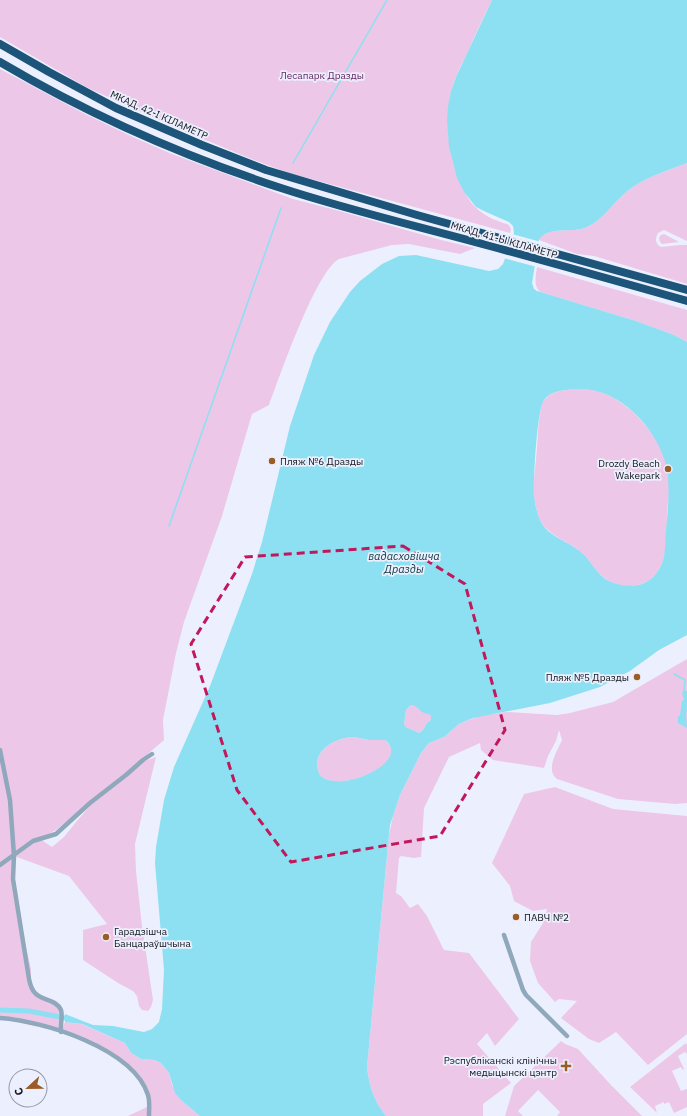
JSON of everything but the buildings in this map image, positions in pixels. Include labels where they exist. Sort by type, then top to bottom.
[{"type":"highway","name":"МКАД, 42-І КІЛАМЕТР","points":[[0,44],[49,72],[124,111],[241,161],[288,178],[318,186]]},
{"type":"highway","name":"МКАД, 41-Ы КІЛАМЕТР","points":[[0,62],[36,83],[101,116],[190,155],[280,187],[687,301]]},
{"type":"highway","name":"МКАД, 41-Ы КІЛАМЕТР","points":[[318,186],[687,290]]},
{"type":"street","points":[[0,750],[10,800],[14,856],[13,879],[16,903],[31,987],[35,994],[56,1004],[61,1011],[61,1030]]},
{"type":"street","points":[[0,865],[33,841],[56,834],[90,803],[152,754]]},
{"type":"street","points":[[504,935],[526,995],[566,1036]]},
{"type":"street","points":[[0,1018],[32,1022],[61,1030],[97,1045],[132,1070],[139,1078],[148,1095],[150,1116]]},
{"type":"highlighted area","points":[[403,546],[465,584],[505,730],[440,836],[291,862],[237,790],[191,644],[245,557]]},
{"type":"green space","name":"Лесапарк Дразды","points":[[0,0],[492,0],[452,87],[448,123],[449,140],[457,176],[464,191],[473,204],[484,214],[509,225],[511,229],[510,233],[289,173],[179,129],[86,87],[0,37]]},
{"type":"green space","points":[[0,69],[85,114],[172,154],[293,199],[475,248],[460,254],[409,244],[392,245],[339,259],[330,268],[320,283],[310,303],[290,349],[269,405],[252,414],[222,516],[184,622],[176,653],[163,720],[164,740],[56,830],[40,839],[52,847],[64,837],[92,804],[128,776],[142,762],[156,757],[135,844],[136,871],[142,926],[153,1000],[148,1011],[142,1010],[139,1006],[137,996],[133,991],[83,960],[83,930],[107,924],[69,876],[14,856],[16,903],[31,969],[31,984],[38,994],[57,1003],[61,1011],[61,1031],[65,1022],[81,1024],[125,1043],[131,1053],[141,1059],[154,1060],[161,1063],[169,1073],[172,1085],[182,1101],[200,1116],[128,1116],[149,1106],[148,1095],[139,1078],[110,1054],[70,1034],[0,1018],[0,750],[10,793],[0,747]]},
{"type":"green space","points":[[687,163],[687,241],[664,230],[658,233],[656,239],[657,243],[661,247],[687,245],[687,284],[594,256],[577,254],[539,240],[543,235],[554,231],[581,229],[593,224],[608,211],[621,196],[633,187],[655,175]]},
{"type":"green space","points":[[664,234],[679,242],[662,244],[659,238]]},
{"type":"green space","points":[[537,267],[687,310],[687,342],[674,335],[636,321],[540,292],[536,286]]},
{"type":"green space","points":[[581,389],[604,393],[625,405],[650,431],[657,441],[687,433],[669,497],[666,545],[662,563],[653,577],[639,585],[624,586],[609,581],[602,576],[581,552],[549,531],[541,522],[537,512],[534,496],[534,484],[539,423],[543,401],[550,395],[562,390]]},
{"type":"green space","points":[[687,659],[687,803],[675,804],[618,799],[557,779],[552,771],[552,766],[553,760],[562,740],[559,730],[556,741],[548,756],[544,768],[493,760],[481,750],[480,743],[449,757],[424,808],[421,857],[414,858],[401,856],[399,858],[396,893],[401,896],[410,908],[418,904],[427,916],[444,950],[469,953],[519,1019],[495,1046],[487,1033],[477,1044],[511,1083],[483,1104],[483,1116],[386,1116],[378,1105],[373,1093],[367,1067],[389,835],[400,795],[421,753],[429,743],[444,737],[459,724],[479,716],[506,712],[557,715],[613,702]]},
{"type":"green space","points":[[411,705],[416,705],[431,716],[431,720],[419,733],[406,727],[404,724],[406,710]]},
{"type":"green space","points":[[348,737],[369,740],[385,740],[391,749],[390,757],[382,766],[372,773],[358,778],[344,781],[332,781],[322,777],[319,774],[317,766],[320,753],[324,748],[335,741]]},
{"type":"green space","points":[[555,787],[613,809],[687,816],[687,1034],[648,1065],[616,1032],[599,1043],[589,1039],[561,1018],[577,1001],[559,999],[555,1002],[538,983],[530,961],[531,942],[543,923],[547,909],[533,911],[514,901],[510,886],[492,863],[524,794]]},
{"type":"green space","points":[[561,1041],[578,1049],[642,1116],[557,1116],[560,1112],[538,1090],[518,1111],[523,1116],[505,1116],[514,1086]]},
{"type":"green space","points":[[686,1043],[687,1054],[685,1052],[678,1056],[684,1069],[683,1070],[681,1067],[672,1071],[681,1091],[687,1089],[687,1107],[674,1113],[669,1102],[664,1104],[664,1102],[655,1106],[657,1113],[630,1087]]},
{"type":"water","name":"вадасховішча Дразды","points":[[492,0],[687,0],[687,163],[655,175],[633,187],[621,196],[598,220],[587,227],[574,230],[554,231],[543,235],[539,240],[532,283],[534,289],[537,291],[636,321],[674,335],[687,342],[687,635],[659,650],[630,671],[600,687],[550,703],[473,718],[459,724],[444,737],[429,743],[421,753],[400,795],[390,825],[388,845],[367,1067],[373,1093],[378,1105],[386,1116],[200,1116],[175,1093],[169,1073],[161,1063],[154,1060],[141,1059],[131,1053],[125,1043],[82,1024],[65,1022],[65,1014],[93,1025],[113,1026],[144,1032],[152,1029],[159,1022],[162,1009],[164,970],[155,863],[156,847],[164,800],[174,767],[210,686],[252,574],[262,542],[290,426],[314,355],[330,322],[350,292],[360,281],[382,264],[399,256],[416,255],[489,271],[498,269],[503,264],[514,233],[513,226],[509,222],[476,207],[464,192],[457,178],[449,147],[447,120],[448,106],[456,77]],"holes":[[[581,389],[609,395],[633,412],[653,435],[665,461],[668,478],[668,496],[664,555],[656,574],[642,584],[634,586],[623,585],[605,578],[582,553],[549,532],[541,522],[537,512],[534,496],[534,476],[537,430],[539,416],[544,400],[547,396],[556,392]],[[411,705],[415,706],[422,712],[431,716],[431,720],[419,733],[406,727],[404,724],[406,710]],[[348,737],[369,740],[385,740],[391,748],[390,757],[372,772],[358,778],[344,781],[332,781],[322,777],[319,774],[317,766],[320,753],[324,748],[335,741]]]},
{"type":"water","points":[[684,690],[687,691],[687,728],[678,723],[682,701],[684,700],[682,693]]},
{"type":"pier","points":[[512,234],[541,242],[537,267],[503,258]]},
{"type":"waterway","points":[[293,163],[387,0]]},
{"type":"waterway","points":[[169,526],[281,208]]},
{"type":"waterway","points":[[674,674],[685,680],[684,690]]},
{"type":"waterway","points":[[0,1010],[29,1011],[65,1018]]},
{"type":"place","name":"Пляж №6 Дразды","points":[[272,461]]},
{"type":"place","name":"Drozdy Beach Wakepark","points":[[668,469]]},
{"type":"place","name":"Пляж №5 Дразды","points":[[637,677]]},
{"type":"place","name":"ПАВЧ №2","points":[[516,917]]},
{"type":"place","name":"Гарадзішча Банцараўшчына","points":[[106,937]]},
{"type":"place","name":"Рэспубліканскі клінічны медыцынскі цэнтр","points":[[566,1066]]}]
